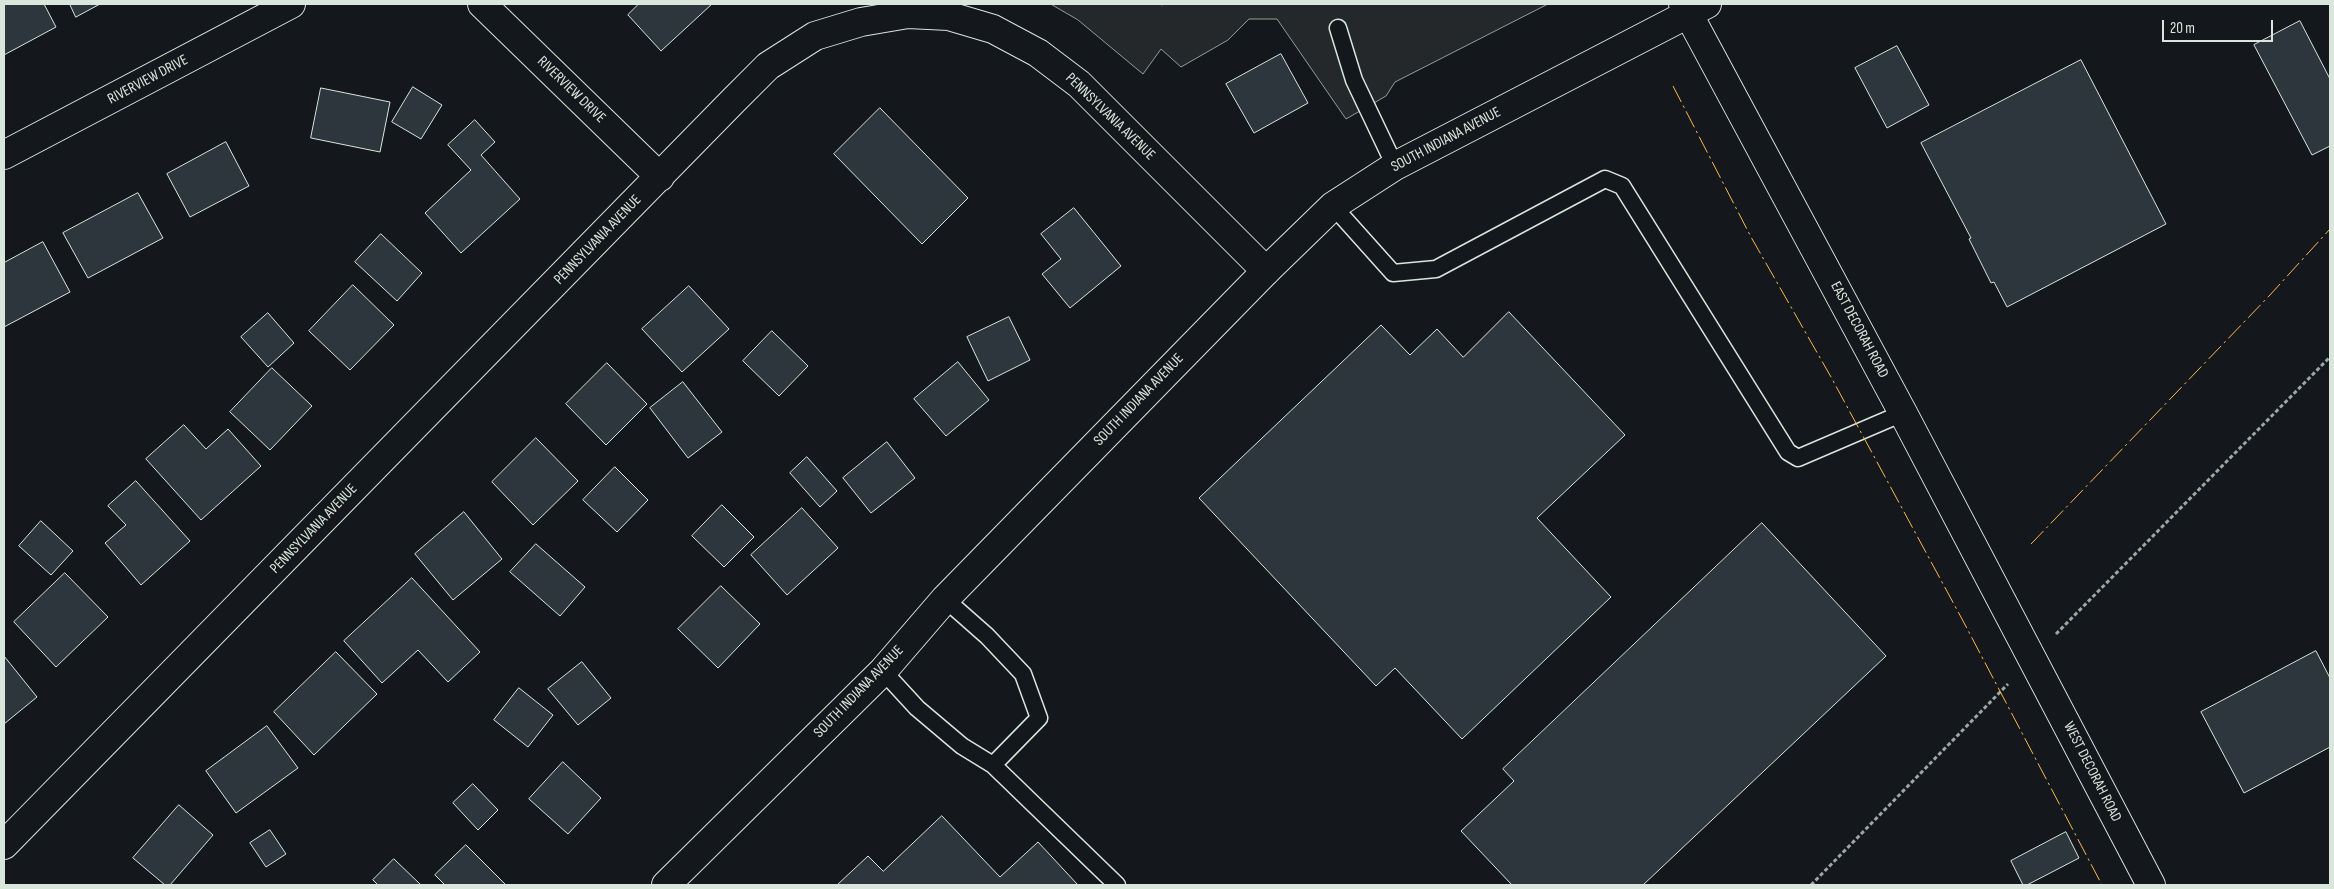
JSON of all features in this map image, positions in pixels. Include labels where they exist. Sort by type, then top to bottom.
[{"type":"street","name":"RIVERVIEW DRIVE","points":[[4,156],[291,4]]},
{"type":"street","name":"RIVERVIEW DRIVE","points":[[482,4],[660,177]]},
{"type":"street","name":"SOUTH INDIANA AVENUE","points":[[666,885],[883,670],[945,599],[1266,270],[1333,206],[1395,166],[1692,7]]},
{"type":"street","name":"EAST DECORAH ROAD","points":[[1692,7],[2033,658]]},
{"type":"street","name":"PENNSYLVANIA AVENUE","points":[[4,845],[768,66],[814,36],[861,22],[908,14],[948,16],[993,29],[1038,53],[1079,84],[1266,270]]},
{"type":"street","name":"WEST DECORAH ROAD","points":[[2033,658],[2151,885]]},
{"type":"lane","points":[[1338,28],[1354,80],[1395,166]]},
{"type":"lane","points":[[1333,206],[1394,272],[1436,269],[1605,179],[1622,186],[1788,452],[1798,458],[1903,413]]},
{"type":"lane","points":[[945,599],[987,636],[1023,674],[1039,718],[993,765]]},
{"type":"lane","points":[[883,670],[917,708],[962,746],[993,765],[1117,885]]},
{"type":"path","points":[[1811,885],[2330,357]]},
{"type":"shaded area","points":[[1051,4],[1548,4],[1395,82],[1386,96],[1346,119],[1277,19],[1249,19],[1228,40],[1181,67],[1161,49],[1143,74],[1078,20]]},
{"type":"building","points":[[4,4],[44,4],[56,27],[4,55]]},
{"type":"building","points":[[70,4],[100,4],[76,17]]},
{"type":"building","points":[[639,4],[712,4],[661,51],[628,15]]},
{"type":"building","points":[[2300,21],[2330,79],[2330,146],[2312,155],[2254,45]]},
{"type":"building","points":[[1897,46],[1929,105],[1887,128],[1855,68]]},
{"type":"building","points":[[1281,54],[1308,103],[1254,133],[1226,84]]},
{"type":"building","points":[[2081,60],[2166,224],[2007,307],[1994,282],[1991,283],[1969,239],[1971,238],[1921,143]]},
{"type":"building","points":[[413,87],[442,105],[421,139],[392,122]]},
{"type":"building","points":[[321,88],[390,102],[380,152],[311,138]]},
{"type":"building","points":[[880,108],[968,198],[922,244],[834,154]]},
{"type":"building","points":[[475,120],[495,142],[481,155],[520,199],[461,253],[425,213],[471,170],[448,145]]},
{"type":"building","points":[[226,142],[249,186],[190,217],[167,174]]},
{"type":"building","points":[[138,193],[163,238],[88,278],[63,233]]},
{"type":"building","points":[[1074,208],[1121,266],[1070,308],[1042,274],[1061,259],[1041,234]]},
{"type":"building","points":[[381,234],[422,273],[397,301],[355,262]]},
{"type":"building","points":[[43,242],[70,292],[4,327],[4,263]]},
{"type":"building","points":[[353,285],[394,325],[350,370],[309,331]]},
{"type":"building","points":[[689,286],[729,329],[682,372],[642,329]]},
{"type":"building","points":[[1509,312],[1625,435],[1537,518],[1611,597],[1462,739],[1395,668],[1376,686],[1199,498],[1381,325],[1410,355],[1437,329],[1463,357]]},
{"type":"building","points":[[268,313],[294,343],[268,367],[241,337]]},
{"type":"building","points":[[1009,317],[1030,360],[988,381],[967,337]]},
{"type":"building","points":[[772,331],[808,366],[779,396],[743,361]]},
{"type":"building","points":[[958,362],[989,400],[946,436],[914,399]]},
{"type":"building","points":[[607,363],[647,404],[606,445],[566,404]]},
{"type":"building","points":[[272,368],[312,406],[270,450],[230,412]]},
{"type":"building","points":[[683,382],[722,432],[688,458],[650,408]]},
{"type":"building","points":[[184,425],[206,449],[228,429],[261,466],[201,520],[146,459]]},
{"type":"building","points":[[536,438],[578,481],[533,525],[492,482]]},
{"type":"building","points":[[887,442],[915,478],[871,513],[843,478]]},
{"type":"building","points":[[807,457],[837,491],[820,507],[790,473]]},
{"type":"building","points":[[615,467],[648,500],[617,532],[583,500]]},
{"type":"building","points":[[136,481],[190,541],[141,585],[105,543],[126,525],[108,506]]},
{"type":"building","points":[[722,505],[754,537],[724,567],[692,536]]},
{"type":"building","points":[[802,508],[838,548],[787,595],[751,555]]},
{"type":"building","points":[[464,512],[502,559],[453,600],[415,554]]},
{"type":"building","points":[[41,521],[73,551],[51,575],[19,546]]},
{"type":"building","points":[[1762,523],[1886,656],[1643,885],[1512,885],[1461,831],[1514,781],[1503,769]]},
{"type":"building","points":[[536,544],[585,587],[560,616],[510,572]]},
{"type":"building","points":[[65,573],[108,617],[56,667],[14,622]]},
{"type":"building","points":[[412,578],[480,652],[448,682],[418,650],[382,683],[344,641]]},
{"type":"building","points":[[721,586],[760,624],[718,668],[678,629]]},
{"type":"building","points":[[2316,651],[2330,678],[2330,747],[2244,793],[2201,712]]},
{"type":"building","points":[[336,652],[377,694],[314,755],[274,712]]},
{"type":"building","points":[[4,656],[37,697],[4,724]]},
{"type":"building","points":[[582,662],[611,698],[578,725],[548,689]]},
{"type":"building","points":[[519,688],[553,715],[528,747],[494,720]]},
{"type":"building","points":[[267,726],[298,768],[236,813],[206,771]]},
{"type":"building","points":[[563,762],[601,798],[568,834],[529,799]]},
{"type":"building","points":[[473,784],[498,810],[478,830],[453,803]]},
{"type":"building","points":[[179,805],[213,835],[170,885],[165,885],[133,858]]},
{"type":"building","points":[[942,816],[1000,877],[1038,842],[1078,885],[837,885],[868,856],[883,871]]},
{"type":"building","points":[[270,830],[286,854],[266,867],[250,843]]},
{"type":"building","points":[[2066,832],[2079,858],[2027,885],[2023,885],[2011,861]]},
{"type":"building","points":[[466,845],[506,885],[445,885],[435,875]]},
{"type":"building","points":[[394,859],[421,885],[378,885],[373,880]]},
{"type":"power","points":[[1673,86],[1751,237],[1831,377],[1962,619],[2102,885]]},
{"type":"power","points":[[2031,544],[2270,295],[2330,229]]}]
